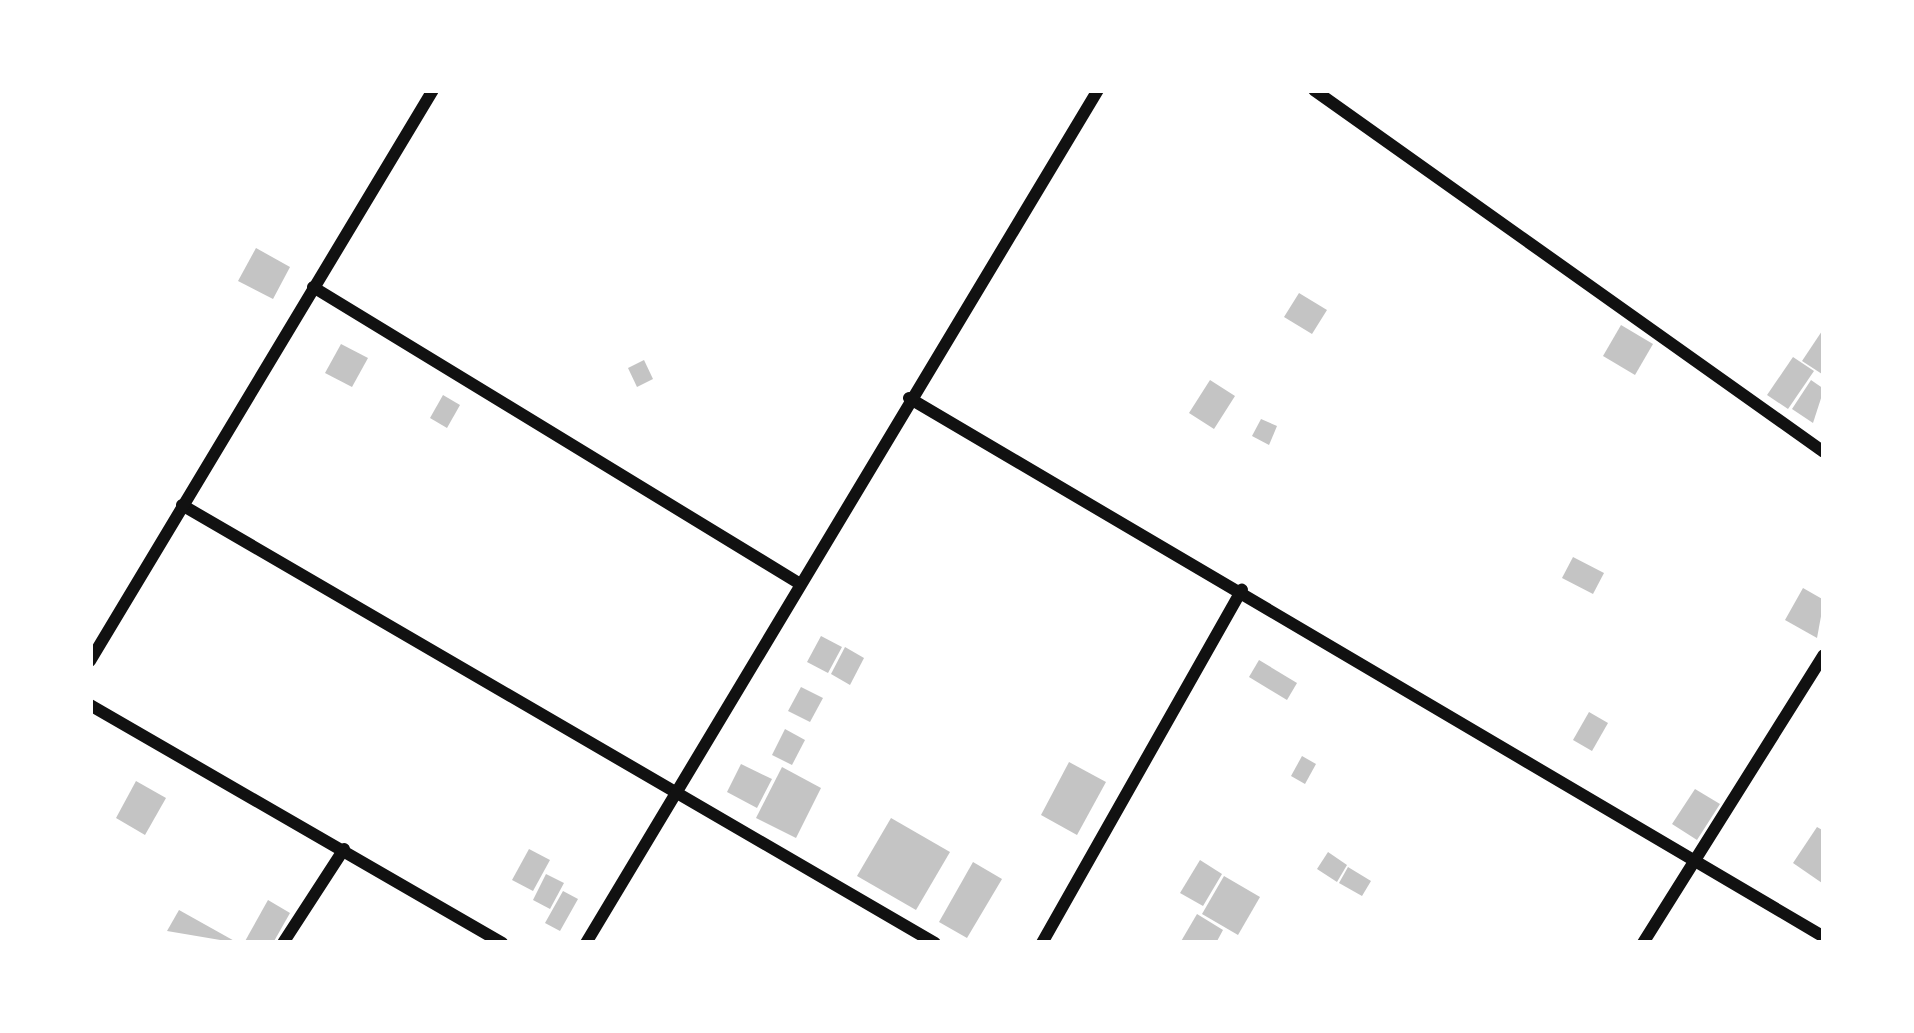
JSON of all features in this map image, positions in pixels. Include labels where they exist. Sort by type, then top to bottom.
[{"type":"street","points":[[90,661],[433,90]]},
{"type":"street","points":[[586,943],[668,793],[1098,90]]},
{"type":"street","points":[[1314,90],[1824,452]]},
{"type":"street","points":[[313,287],[797,582]]},
{"type":"street","points":[[909,398],[1699,854],[1824,937]]},
{"type":"street","points":[[182,506],[668,793],[935,943]]},
{"type":"street","points":[[1042,943],[1241,590]]},
{"type":"street","points":[[1643,943],[1824,656]]},
{"type":"street","points":[[90,704],[502,943]]},
{"type":"street","points":[[283,943],[344,848]]},
{"type":"building","points":[[256,248],[290,267],[273,299],[238,281]]},
{"type":"building","points":[[1299,293],[1327,310],[1312,334],[1284,317]]},
{"type":"building","points":[[1621,325],[1653,344],[1635,375],[1603,356]]},
{"type":"building","points":[[1824,328],[1824,370],[1822,374],[1802,361]]},
{"type":"building","points":[[341,344],[368,358],[352,387],[325,373]]},
{"type":"building","points":[[1793,357],[1814,371],[1788,409],[1767,395]]},
{"type":"building","points":[[644,360],[653,379],[637,387],[628,368]]},
{"type":"building","points":[[1210,380],[1235,396],[1214,429],[1189,413]]},
{"type":"building","points":[[1811,380],[1824,389],[1813,423],[1792,409]]},
{"type":"building","points":[[443,395],[460,405],[447,428],[430,418]]},
{"type":"building","points":[[1261,419],[1277,426],[1269,445],[1252,436]]},
{"type":"building","points":[[1573,557],[1604,573],[1593,594],[1562,578]]},
{"type":"building","points":[[1803,588],[1824,600],[1817,638],[1785,620]]},
{"type":"building","points":[[821,636],[842,647],[828,673],[807,662]]},
{"type":"building","points":[[845,647],[864,658],[850,685],[831,674]]},
{"type":"building","points":[[1259,660],[1297,683],[1287,700],[1249,677]]},
{"type":"building","points":[[801,687],[823,698],[810,722],[788,711]]},
{"type":"building","points":[[1589,712],[1608,723],[1592,751],[1573,740]]},
{"type":"building","points":[[785,729],[805,740],[792,765],[772,755]]},
{"type":"building","points":[[1302,756],[1316,764],[1305,784],[1291,776]]},
{"type":"building","points":[[1069,762],[1106,782],[1077,835],[1041,815]]},
{"type":"building","points":[[741,764],[772,779],[757,808],[727,792]]},
{"type":"building","points":[[782,767],[821,788],[796,838],[756,818]]},
{"type":"building","points":[[136,781],[166,798],[145,835],[116,818]]},
{"type":"building","points":[[1695,789],[1720,804],[1697,840],[1672,824]]},
{"type":"building","points":[[891,818],[950,852],[916,910],[857,876]]},
{"type":"building","points":[[1817,827],[1824,831],[1822,883],[1793,863]]},
{"type":"building","points":[[529,849],[550,860],[533,891],[512,880]]},
{"type":"building","points":[[1328,852],[1347,865],[1337,882],[1317,869]]},
{"type":"building","points":[[1200,860],[1222,874],[1203,906],[1180,893]]},
{"type":"building","points":[[973,862],[1002,879],[967,938],[939,922]]},
{"type":"building","points":[[1348,867],[1371,881],[1362,896],[1339,883]]},
{"type":"building","points":[[546,874],[564,883],[550,909],[533,900]]},
{"type":"building","points":[[1224,876],[1260,897],[1238,935],[1202,914]]},
{"type":"building","points":[[563,891],[578,899],[560,931],[545,923]]},
{"type":"building","points":[[268,900],[290,913],[273,943],[244,943]]},
{"type":"building","points":[[179,910],[238,943],[167,931]]},
{"type":"building","points":[[1197,914],[1223,930],[1216,943],[1180,943]]}]
